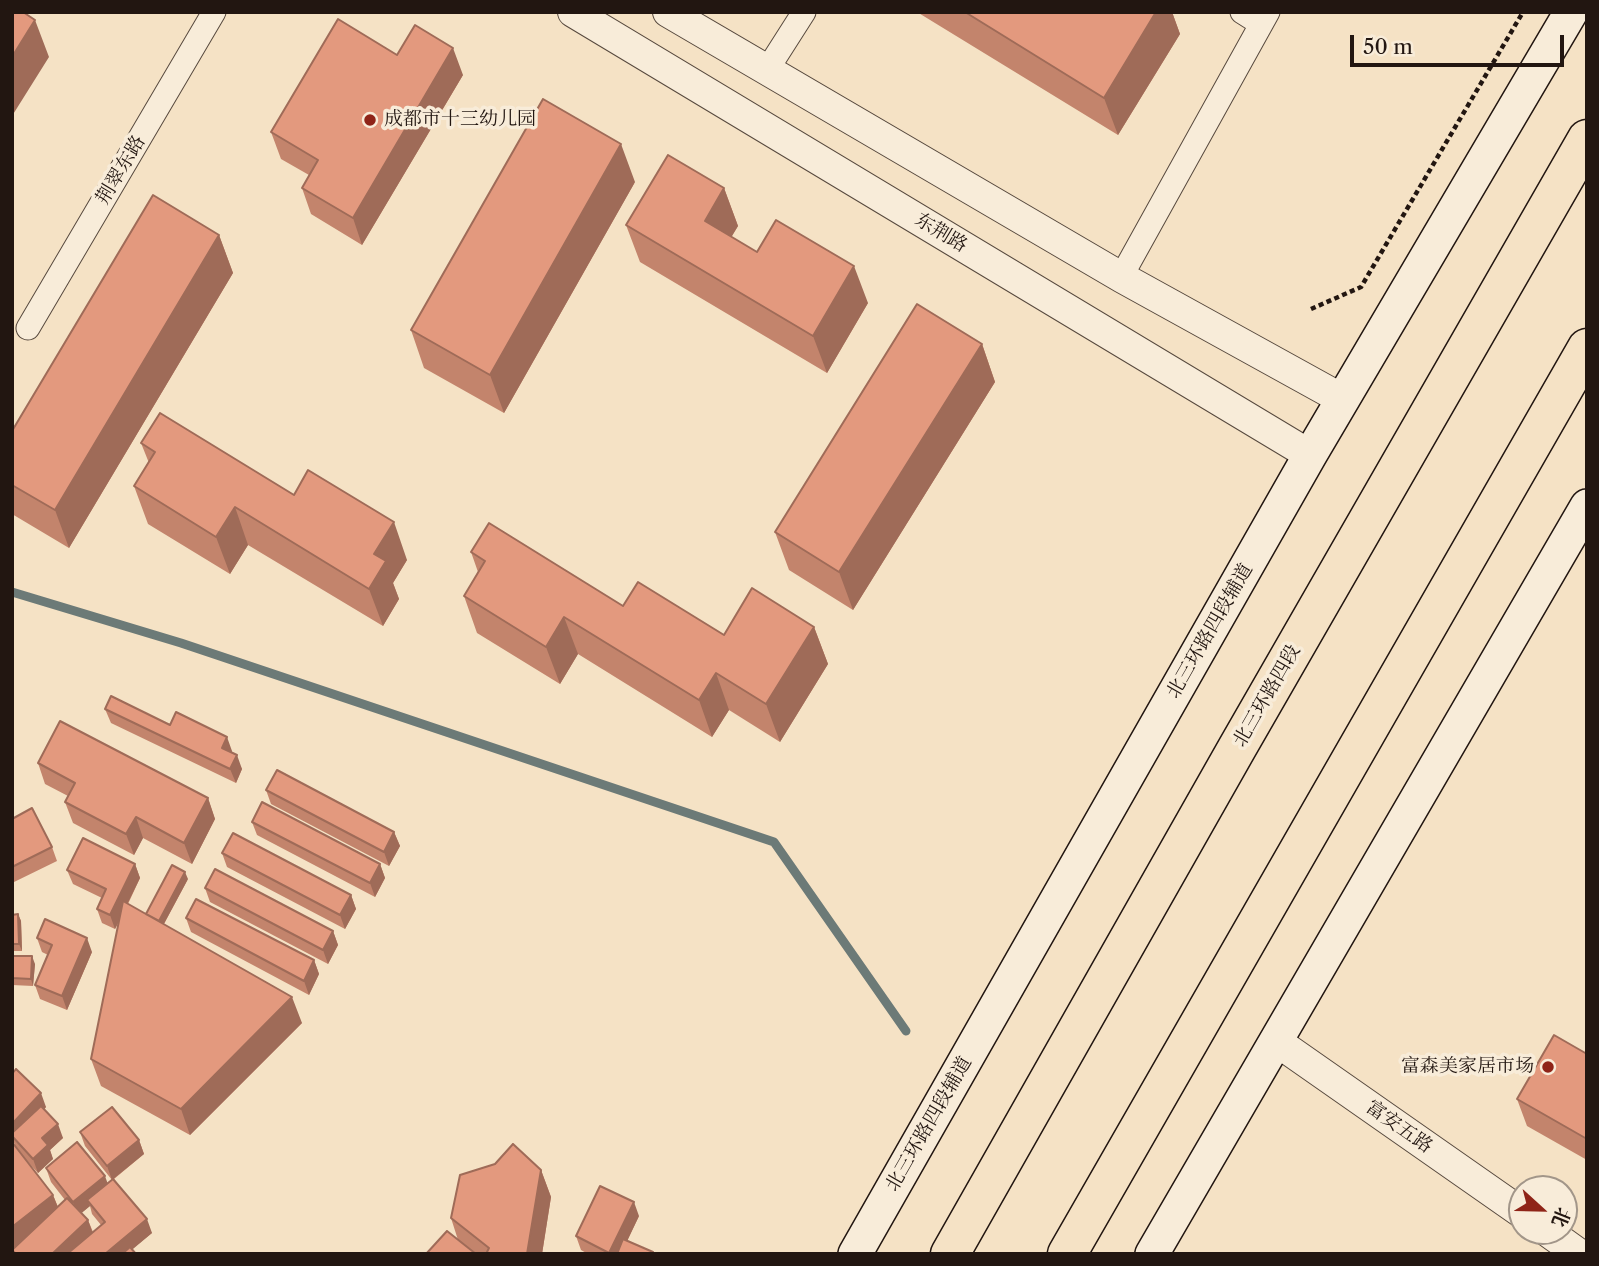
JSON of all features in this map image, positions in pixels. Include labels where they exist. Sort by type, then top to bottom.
[{"type":"highway","name":"北三环路四段","points":[[950,1254],[1587,139]]},
{"type":"highway","points":[[1067,1254],[1587,348]]},
{"type":"highway","points":[[1535,438],[1587,376]]},
{"type":"main road","name":"北三环路四段辅道","points":[[855,1254],[1342,399],[1571,12]]},
{"type":"main road","points":[[1152,1254],[1587,506]]},
{"type":"street","name":"荆翠东路","points":[[28,328],[214,12]]},
{"type":"street","name":"东荆路","points":[[573,12],[1310,455]]},
{"type":"street","points":[[668,12],[1121,277],[1342,399]]},
{"type":"street","points":[[766,70],[804,12]]},
{"type":"street","points":[[1121,277],[1257,16]]},
{"type":"street","name":"富安五路","points":[[1276,1041],[1508,1203]]},
{"type":"path","points":[[1311,309],[1361,288],[1523,12]]},
{"type":"building","points":[[12,12],[23,12],[35,20],[12,57]]},
{"type":"building","points":[[965,12],[1156,12],[1104,98]]},
{"type":"building","name":"成都市十三幼儿园","points":[[338,19],[397,55],[415,25],[453,48],[353,218],[302,188],[318,160],[271,132]]},
{"type":"building","points":[[543,99],[621,144],[490,375],[411,330]]},
{"type":"building","points":[[668,155],[724,188],[705,221],[757,252],[776,220],[854,266],[813,336],[626,225]]},
{"type":"building","points":[[153,195],[219,235],[55,510],[12,485],[12,431]]},
{"type":"building","points":[[917,304],[982,344],[839,572],[775,532]]},
{"type":"building","points":[[160,413],[294,495],[308,470],[394,522],[374,554],[386,561],[369,589],[235,507],[216,537],[134,486],[155,452],[141,443]]},
{"type":"building","points":[[489,523],[623,606],[638,582],[724,635],[752,588],[814,627],[766,704],[716,673],[699,700],[564,617],[546,647],[464,596],[485,561],[471,552]]},
{"type":"building","points":[[111,696],[170,725],[176,712],[227,737],[222,748],[237,755],[230,769],[105,709]]},
{"type":"building","points":[[60,721],[208,798],[184,843],[136,817],[126,834],[65,802],[75,783],[38,763]]},
{"type":"building","points":[[277,770],[394,832],[384,852],[266,790]]},
{"type":"building","points":[[262,802],[380,864],[370,883],[252,822]]},
{"type":"building","points":[[32,808],[52,847],[12,867],[12,819]]},
{"type":"building","points":[[233,833],[351,895],[340,915],[222,853]]},
{"type":"building","points":[[83,838],[135,864],[110,915],[97,909],[106,889],[67,870]]},
{"type":"building","points":[[172,865],[185,872],[159,921],[146,914]]},
{"type":"building","points":[[215,869],[333,931],[323,950],[205,888]]},
{"type":"building","points":[[196,899],[314,960],[304,981],[186,918]]},
{"type":"building","points":[[123,901],[292,997],[181,1109],[91,1059]]},
{"type":"building","points":[[18,914],[19,944],[12,944],[12,915]]},
{"type":"building","points":[[45,919],[87,938],[62,996],[35,985],[52,945],[37,938]]},
{"type":"building","points":[[12,956],[32,956],[31,979],[12,978]]},
{"type":"building","points":[[1554,1035],[1587,1054],[1587,1139],[1517,1099]]},
{"type":"building","points":[[16,1069],[41,1093],[12,1124],[12,1074]]},
{"type":"building","points":[[41,1106],[58,1124],[42,1138],[48,1145],[33,1159],[12,1133]]},
{"type":"building","points":[[112,1107],[139,1140],[107,1166],[80,1132]]},
{"type":"building","points":[[12,1142],[53,1195],[12,1227]]},
{"type":"building","points":[[77,1142],[105,1176],[73,1202],[46,1168]]},
{"type":"building","points":[[513,1144],[541,1170],[527,1254],[486,1254],[489,1248],[451,1218],[460,1175],[495,1164]]},
{"type":"building","points":[[113,1179],[147,1219],[105,1254],[67,1254],[105,1222],[87,1200]]},
{"type":"building","points":[[600,1186],[634,1202],[609,1253],[576,1236]]},
{"type":"building","points":[[67,1198],[88,1220],[52,1254],[16,1254],[12,1250]]},
{"type":"building","points":[[447,1231],[476,1254],[426,1254]]},
{"type":"building","points":[[623,1239],[653,1252],[653,1254],[617,1254]]},
{"type":"building","points":[[130,1247],[136,1254],[122,1254]]},
{"type":"waterway","points":[[12,592],[181,643],[774,842],[906,1031]]},
{"type":"place","name":"成都市十三幼儿园","points":[[370,120]]},
{"type":"place","name":"富森美家居市场","points":[[1548,1067]]}]
